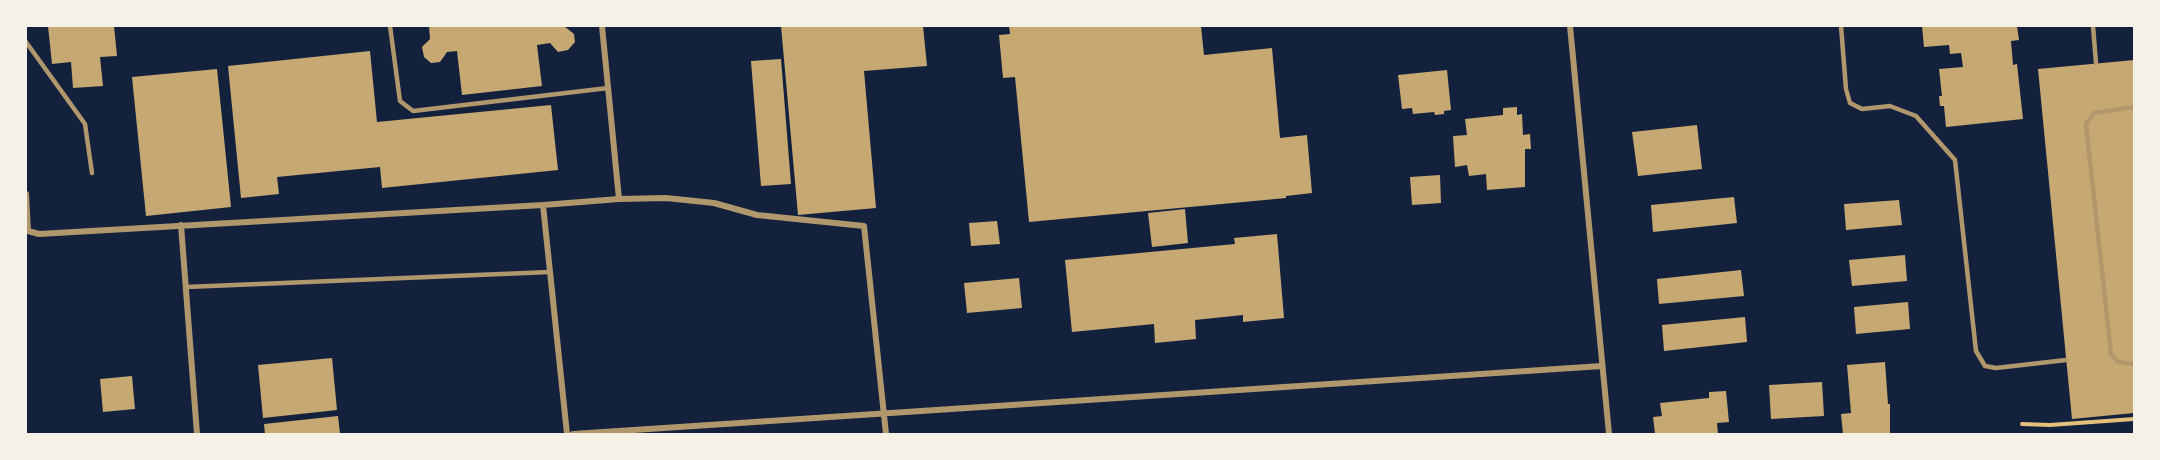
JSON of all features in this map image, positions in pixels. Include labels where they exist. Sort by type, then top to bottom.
[{"type":"street","points":[[602,26],[619,199]]},
{"type":"street","points":[[1570,26],[1609,435]]},
{"type":"street","points":[[26,194],[27,231],[39,234],[666,198],[714,203],[757,215],[864,226],[886,435]]},
{"type":"street","points":[[543,205],[567,435]]},
{"type":"street","points":[[182,225],[197,435]]},
{"type":"street","points":[[573,435],[1602,366]]},
{"type":"lane","points":[[390,26],[400,101],[413,111],[608,88]]},
{"type":"lane","points":[[1841,26],[1846,88],[1850,103],[1862,109],[1890,106],[1916,116],[1955,160],[1976,351],[1985,366],[1996,368],[2066,360]]},
{"type":"lane","points":[[2093,26],[2096,63]]},
{"type":"lane","points":[[26,42],[85,124],[92,173]]},
{"type":"lane","points":[[2134,107],[2094,113],[2086,124],[2111,354],[2118,362],[2134,364]]},
{"type":"lane","points":[[186,287],[550,272]]},
{"type":"path","points":[[2022,424],[2050,425],[2134,419]]},
{"type":"building","points":[[48,26],[114,26],[117,56],[100,57],[103,86],[73,88],[71,62],[52,64]]},
{"type":"building","points":[[429,26],[564,26],[574,34],[575,42],[568,50],[558,52],[550,43],[537,45],[542,86],[462,95],[457,51],[447,52],[440,62],[431,63],[424,57],[422,47],[430,39]]},
{"type":"building","points":[[781,26],[923,26],[927,66],[864,71],[876,208],[798,215]]},
{"type":"building","points":[[1009,26],[1201,26],[1204,55],[1272,48],[1280,138],[1307,135],[1312,193],[1286,196],[1286,198],[1029,222],[1015,77],[1003,78],[999,35],[1010,34]]},
{"type":"building","points":[[1922,26],[2017,26],[2019,40],[2011,41],[2013,65],[2017,64],[2023,119],[1946,127],[1944,106],[1940,106],[1939,96],[1942,96],[1939,69],[1963,67],[1961,53],[1950,54],[1949,45],[1924,47]]},
{"type":"building","points":[[370,51],[377,122],[551,105],[558,170],[382,188],[380,167],[277,177],[279,194],[241,198],[228,66]]},
{"type":"building","points":[[781,59],[791,184],[761,186],[751,61]]},
{"type":"building","points":[[2134,60],[2134,413],[2072,419],[2038,69]]},
{"type":"building","points":[[217,69],[231,207],[146,216],[132,77]]},
{"type":"building","points":[[1447,70],[1451,110],[1435,115],[1434,112],[1413,114],[1412,108],[1402,109],[1398,75]]},
{"type":"building","points":[[1517,107],[1517,115],[1522,114],[1523,135],[1530,134],[1531,149],[1525,149],[1525,187],[1487,190],[1486,174],[1469,176],[1467,165],[1455,167],[1453,136],[1467,135],[1465,119],[1503,115],[1503,108]]},
{"type":"building","points":[[1697,125],[1702,169],[1638,176],[1632,132]]},
{"type":"building","points":[[1440,175],[1441,203],[1412,205],[1410,177]]},
{"type":"building","points":[[1734,197],[1737,223],[1653,232],[1651,205]]},
{"type":"building","points":[[1899,200],[1902,225],[1846,230],[1844,204]]},
{"type":"building","points":[[1185,209],[1188,243],[1152,247],[1148,213]]},
{"type":"building","points":[[997,221],[1000,244],[971,246],[969,223]]},
{"type":"building","points":[[1277,234],[1284,318],[1243,322],[1243,315],[1195,320],[1196,339],[1155,343],[1154,324],[1072,332],[1065,260],[1235,244],[1234,238]]},
{"type":"building","points":[[1905,255],[1907,281],[1852,286],[1849,260]]},
{"type":"building","points":[[1741,270],[1744,296],[1659,304],[1657,279]]},
{"type":"building","points":[[1019,278],[1022,308],[967,313],[964,283]]},
{"type":"building","points":[[1908,302],[1910,329],[1856,334],[1854,307]]},
{"type":"building","points":[[1745,317],[1747,342],[1664,351],[1662,325]]},
{"type":"building","points":[[332,358],[337,410],[263,418],[258,365]]},
{"type":"building","points":[[1885,362],[1888,404],[1890,404],[1890,434],[1843,434],[1841,414],[1851,413],[1847,365]]},
{"type":"building","points":[[132,376],[135,409],[103,412],[100,379]]},
{"type":"building","points":[[1822,382],[1824,416],[1771,419],[1769,385]]},
{"type":"building","points":[[1726,391],[1729,422],[1717,423],[1718,434],[1655,434],[1653,417],[1662,416],[1660,403],[1709,398],[1709,392]]},
{"type":"building","points":[[338,416],[340,434],[265,434],[264,424]]}]
